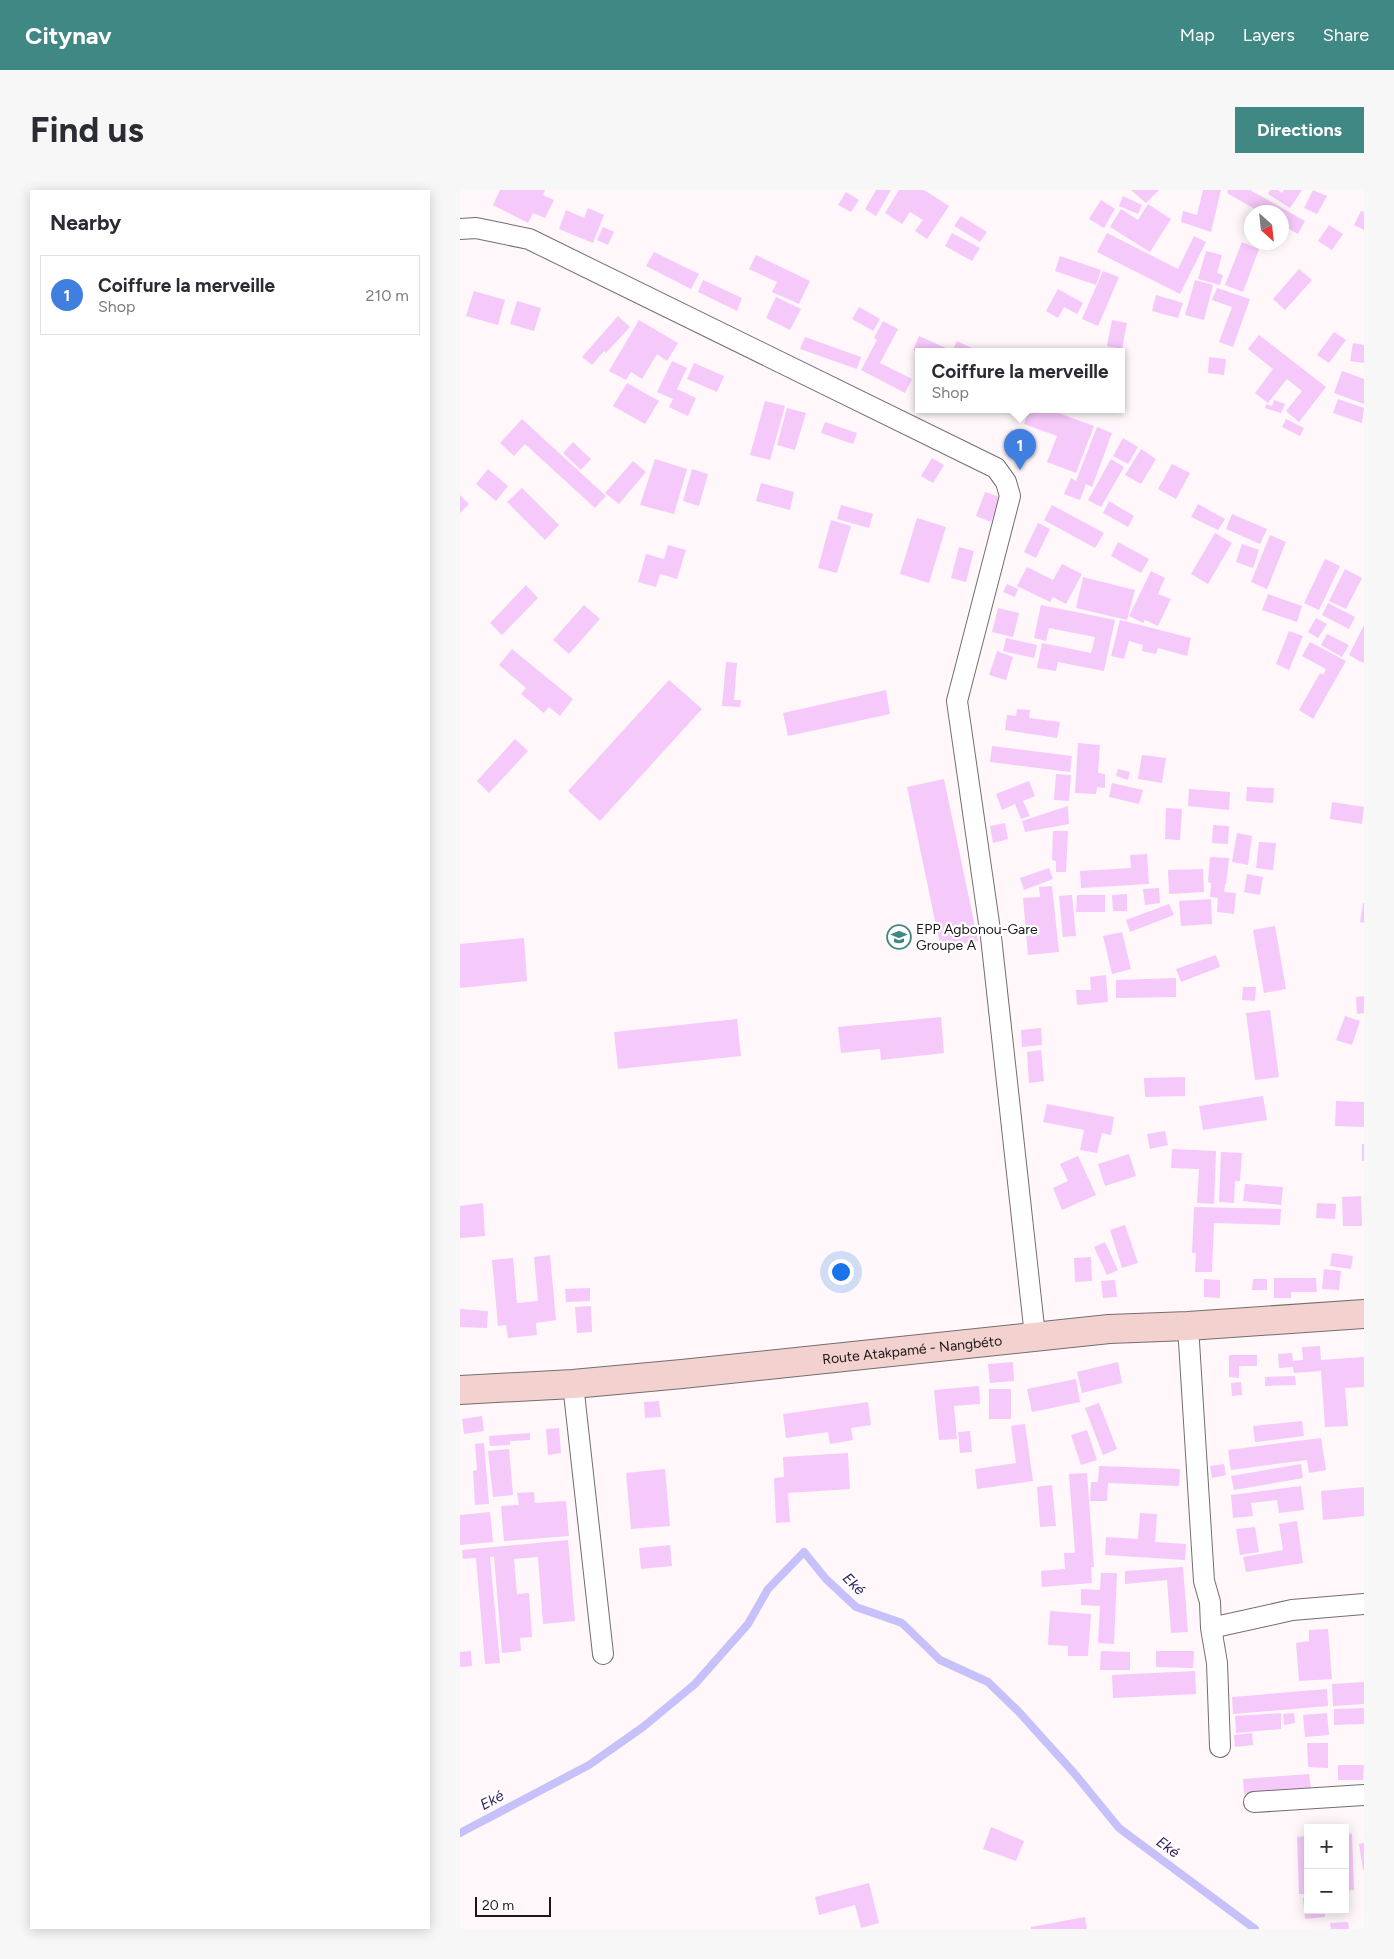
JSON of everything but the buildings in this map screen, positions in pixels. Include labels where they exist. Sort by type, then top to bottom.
[{"type":"main road","name":"Route Atakpamé - Nangbéto","points":[[460,1390],[573,1384],[1109,1328],[1188,1326],[1364,1314]]},
{"type":"street","points":[[465,225],[529,239],[996,468],[1006,482],[1010,496],[957,701],[991,938],[1035,1336]]},
{"type":"street","points":[[1188,1326],[1204,1581],[1210,1602],[1211,1628],[1217,1663],[1220,1747]]},
{"type":"street","points":[[573,1384],[603,1654]]},
{"type":"street","points":[[1211,1628],[1292,1610],[1364,1604]]},
{"type":"street","points":[[1254,1802],[1364,1796]]},
{"type":"waterway","name":"Eké","points":[[460,1833],[589,1765],[643,1727],[695,1684],[748,1624],[768,1589],[804,1552],[826,1579],[856,1607],[902,1623],[940,1660],[988,1682],[1018,1711],[1074,1773],[1119,1828],[1255,1929]]},
{"type":"place","name":"Coiffure la merveille","points":[[1020,470]]},
{"type":"place","name":"EPP Agbonou-Gare Groupe A","points":[[899,937]]}]
